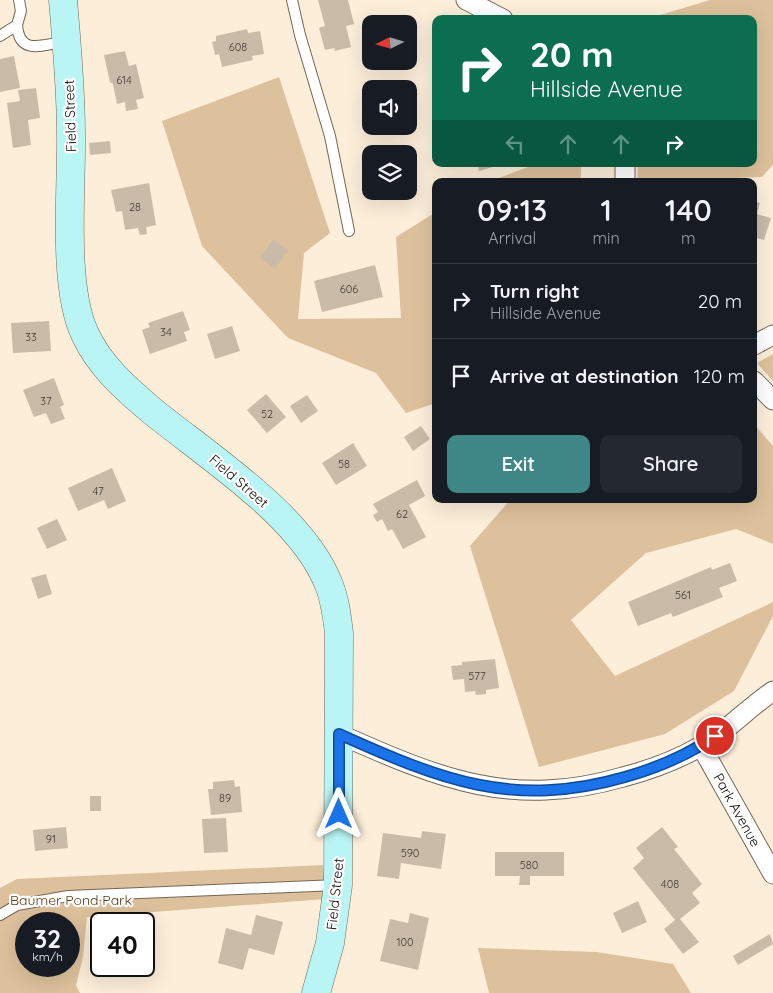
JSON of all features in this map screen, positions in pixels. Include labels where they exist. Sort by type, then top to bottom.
[{"type":"street","name":"Field Street","points":[[64,0],[71,136],[72,262],[74,295],[84,334],[100,361],[124,387],[250,489],[302,538],[318,561],[329,584],[336,607],[339,633],[338,885],[330,943],[316,993]]},
{"type":"street","points":[[466,0],[495,15]]},
{"type":"street","points":[[757,343],[773,335]]},
{"type":"street","points":[[757,384],[773,400]]},
{"type":"street","points":[[339,734],[445,777],[490,788],[536,792],[593,786],[642,772],[701,746],[772,689]]},
{"type":"street","name":"Park Avenue","points":[[701,746],[773,874]]},
{"type":"lane","points":[[19,0],[21,11],[17,25],[18,38],[23,44],[32,46],[66,41]]},
{"type":"lane","points":[[292,0],[300,35],[330,136],[349,230]]},
{"type":"lane","points":[[0,36],[12,31],[17,25]]},
{"type":"lane","points":[[0,915],[17,905],[68,896],[338,885]]},
{"type":"green space","points":[[710,0],[773,0],[773,165],[762,177],[637,178],[638,167],[757,167],[757,15],[660,15]]},
{"type":"green space","points":[[279,77],[330,233],[304,253],[298,319],[401,318],[396,237],[432,214],[432,404],[406,413],[376,373],[288,338],[202,246],[162,121]]},
{"type":"green space","points":[[528,167],[581,167],[581,178],[499,178]]},
{"type":"green space","points":[[773,354],[773,381],[757,363]]},
{"type":"green space","points":[[757,427],[773,446],[773,544],[736,529],[646,553],[571,620],[615,676],[773,602],[773,616],[734,691],[665,734],[539,767],[470,546],[508,503],[757,503]]},
{"type":"green space","name":"Baumer Pond Park","points":[[323,865],[326,899],[153,912],[90,912],[90,917],[87,917],[80,969],[80,912],[15,912],[15,977],[78,977],[76,985],[80,993],[0,993],[0,888],[17,879]]},
{"type":"green space","points":[[478,948],[597,952],[673,964],[691,993],[489,993]]},
{"type":"building","points":[[318,0],[348,0],[354,24],[346,26],[351,47],[335,51],[334,48],[325,50],[319,28],[325,26]]},
{"type":"building","points":[[247,29],[248,33],[260,31],[264,54],[252,56],[253,60],[222,67],[219,54],[215,55],[212,42],[216,41],[216,36]]},
{"type":"building","points":[[125,51],[129,66],[136,64],[144,98],[136,100],[138,109],[126,111],[125,102],[117,104],[104,55]]},
{"type":"building","points":[[14,56],[20,88],[0,92],[0,59]]},
{"type":"building","points":[[36,88],[40,118],[28,120],[31,145],[13,148],[7,103],[20,101],[18,90]]},
{"type":"building","points":[[110,141],[111,153],[90,155],[89,143]]},
{"type":"building","points":[[478,167],[493,167],[479,171]]},
{"type":"building","points":[[149,183],[156,225],[146,227],[147,234],[140,235],[138,228],[125,230],[122,211],[116,212],[111,190]]},
{"type":"building","points":[[757,202],[760,203],[757,214]]},
{"type":"building","points":[[757,214],[771,218],[764,240],[757,238]]},
{"type":"building","points":[[273,239],[288,250],[275,269],[260,258]]},
{"type":"building","points":[[375,265],[383,297],[322,312],[314,281]]},
{"type":"building","points":[[183,311],[190,330],[184,332],[187,341],[150,354],[142,330],[150,327],[148,323]]},
{"type":"building","points":[[49,321],[51,351],[13,353],[11,323]]},
{"type":"building","points":[[232,326],[240,351],[215,359],[207,334]]},
{"type":"building","points":[[54,378],[64,405],[60,407],[65,419],[51,424],[46,413],[34,417],[23,390]]},
{"type":"building","points":[[266,394],[286,417],[267,433],[247,410]]},
{"type":"building","points":[[307,395],[318,411],[301,423],[290,406]]},
{"type":"building","points":[[421,426],[430,439],[413,451],[404,437]]},
{"type":"building","points":[[353,443],[367,466],[336,485],[322,463]]},
{"type":"building","points":[[112,468],[126,501],[108,509],[104,500],[78,511],[68,488]]},
{"type":"building","points":[[417,480],[425,496],[409,505],[426,537],[403,549],[392,529],[388,531],[382,519],[377,522],[373,515],[378,512],[373,504]]},
{"type":"building","points":[[57,519],[67,540],[47,549],[37,528]]},
{"type":"building","points":[[730,563],[737,581],[719,588],[723,597],[673,617],[671,613],[638,626],[628,602],[711,567],[712,570]]},
{"type":"building","points":[[46,574],[52,594],[38,599],[31,578]]},
{"type":"building","points":[[495,659],[499,688],[486,690],[486,694],[476,695],[475,691],[465,692],[464,679],[453,680],[451,666],[462,665],[462,662]]},
{"type":"building","points":[[234,780],[235,787],[240,786],[242,812],[211,815],[208,789],[213,789],[213,782]]},
{"type":"building","points":[[90,796],[101,796],[101,811],[90,811]]},
{"type":"building","points":[[226,818],[228,852],[204,853],[202,819]]},
{"type":"building","points":[[66,827],[68,848],[35,851],[33,830]]},
{"type":"building","points":[[662,827],[678,847],[674,849],[702,884],[692,893],[700,903],[680,919],[699,942],[683,954],[664,929],[675,920],[633,868],[644,858],[636,848]]},
{"type":"building","points":[[422,831],[446,834],[441,869],[401,863],[399,879],[377,876],[383,833],[421,838]]},
{"type":"building","points":[[495,852],[564,852],[564,876],[530,876],[530,885],[519,885],[520,876],[495,876]]},
{"type":"building","points":[[638,901],[647,922],[622,933],[613,913]]},
{"type":"building","points":[[410,913],[429,918],[418,970],[380,961],[390,919],[408,923]]},
{"type":"building","points":[[256,915],[283,922],[274,955],[249,948],[243,970],[218,963],[226,928],[251,935]]},
{"type":"building","points":[[770,934],[773,944],[738,965],[733,956]]},
{"type":"route","points":[[339,814],[339,734],[445,777],[490,788],[536,792],[593,786],[642,772],[673,760],[701,746],[715,736]]}]
